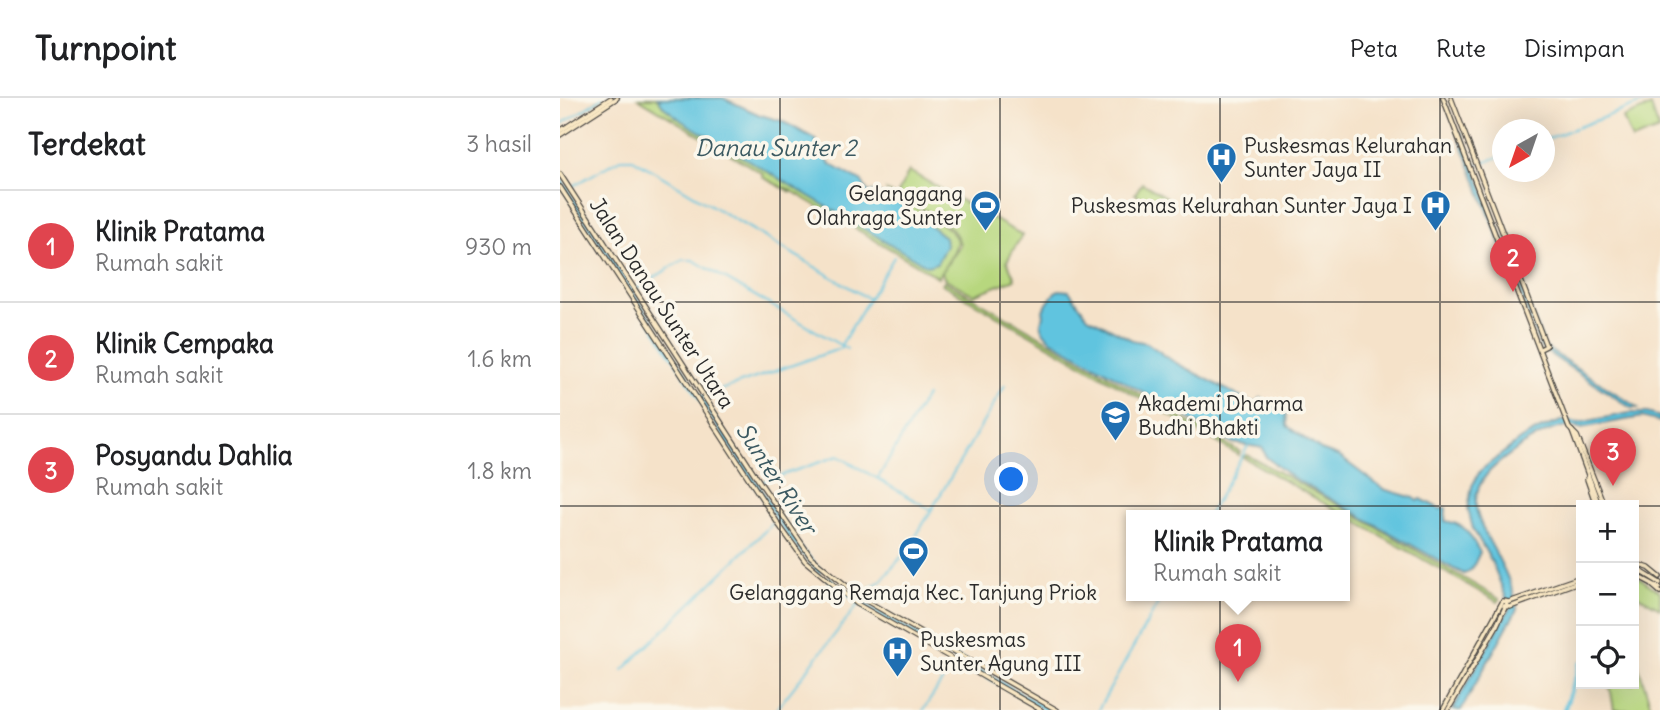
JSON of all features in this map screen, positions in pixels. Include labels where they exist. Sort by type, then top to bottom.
[{"type":"main road","points":[[560,133],[611,98]]},
{"type":"main road","points":[[560,133],[617,98]]},
{"type":"main road","points":[[1443,98],[1543,347]]},
{"type":"main road","points":[[1451,98],[1514,262],[1566,420],[1577,436],[1598,500]]},
{"type":"main road","name":"Jalan Danau Sunter Utara","points":[[560,174],[811,557],[862,598],[1039,709]]},
{"type":"main road","name":"Jalan Danau Sunter Utara","points":[[560,187],[805,561],[859,605],[1057,710]]},
{"type":"main road","points":[[1572,431],[1572,438],[1588,473]]},
{"type":"main road","points":[[1572,438],[1581,454]]},
{"type":"main road","points":[[1588,473],[1595,473]]},
{"type":"main road","points":[[1639,566],[1649,568],[1660,577]]},
{"type":"main road","points":[[1639,568],[1660,583]]},
{"type":"main road","points":[[1639,577],[1660,590]]},
{"type":"main road","points":[[1517,602],[1576,578]]},
{"type":"main road","points":[[1563,583],[1576,579]]},
{"type":"main road","points":[[1445,710],[1506,604],[1576,579]]},
{"type":"green space","points":[[638,98],[658,98],[664,107],[682,121],[928,265],[945,237],[890,197],[887,191],[928,214],[949,230],[957,243],[954,252],[938,277],[785,187],[791,192],[762,177],[763,174]]},
{"type":"green space","points":[[1651,106],[1659,130],[1632,140],[1623,118]]},
{"type":"green space","name":"Gelanggang Olahraga Sunter","points":[[909,171],[1022,235],[1007,261],[1015,279],[974,295],[944,278],[942,272],[960,245],[957,236],[944,222],[897,195]]},
{"type":"green space","points":[[1142,183],[1168,198],[1163,199],[1158,208],[1135,194]]},
{"type":"green space","points":[[944,281],[1240,452],[1239,455],[942,284]]},
{"type":"green space","points":[[1247,455],[1347,510],[1336,510],[1243,457]]},
{"type":"green space","points":[[1350,512],[1499,599],[1498,602],[1350,518]]},
{"type":"green space","points":[[1639,577],[1660,592],[1660,608],[1639,597]]},
{"type":"green space","points":[[1639,667],[1652,710],[1614,710],[1610,689],[1639,689]]},
{"type":"water","name":"Danau Sunter 2","points":[[658,98],[723,98],[760,115],[782,121],[815,139],[830,164],[862,182],[868,192],[876,192],[896,201],[945,237],[946,245],[937,263],[928,266],[922,263],[682,121],[664,107]]},
{"type":"water","points":[[1457,132],[1461,132],[1545,347],[1638,408],[1631,408],[1541,348]]},
{"type":"water","points":[[1069,291],[1088,317],[1132,340],[1147,343],[1174,362],[1250,402],[1254,403],[1261,398],[1286,412],[1287,426],[1321,450],[1340,457],[1383,489],[1418,501],[1421,499],[1440,509],[1446,508],[1445,521],[1463,528],[1480,552],[1472,569],[1464,574],[1454,569],[1290,476],[1266,457],[1263,448],[1233,443],[1051,340],[1043,331],[1041,323],[1043,310],[1055,292]]},
{"type":"water","points":[[1630,413],[1647,413],[1660,417],[1660,422],[1642,417],[1548,431],[1502,460],[1480,484],[1477,512],[1483,530],[1508,578],[1517,609],[1461,710],[1452,710],[1510,608],[1492,562],[1473,529],[1468,509],[1472,486],[1480,471],[1521,439],[1540,429],[1564,420],[1578,423]]},
{"type":"waterway","points":[[560,125],[602,98]]},
{"type":"waterway","points":[[1555,136],[1655,98]]},
{"type":"waterway","points":[[566,190],[620,159],[633,159],[869,299]]},
{"type":"waterway","points":[[1478,164],[1492,159]]},
{"type":"waterway","name":"Sunter River","points":[[560,180],[790,537],[819,571]]},
{"type":"waterway","points":[[841,345],[894,257]]},
{"type":"waterway","points":[[632,291],[683,260],[693,260],[847,349]]},
{"type":"waterway","points":[[700,397],[842,348]]},
{"type":"waterway","points":[[854,597],[881,581],[909,548],[1005,385]]},
{"type":"waterway","points":[[878,478],[926,396]]},
{"type":"waterway","points":[[1211,510],[1248,446]]},
{"type":"waterway","points":[[756,484],[838,456],[930,509]]},
{"type":"waterway","points":[[623,670],[778,518]]},
{"type":"waterway","name":"Sunter River","points":[[829,579],[864,605],[1047,710]]},
{"type":"waterway","points":[[1098,710],[1159,601]]},
{"type":"waterway","points":[[776,710],[860,602]]},
{"type":"waterway","points":[[923,710],[954,664]]},
{"type":"waterway","points":[[1564,710],[1576,676]]},
{"type":"place","name":"Puskesmas Kelurahan Sunter Jaya II","points":[[1221,184]]},
{"type":"place","name":"Gelanggang Olahraga Sunter","points":[[986,232]]},
{"type":"place","name":"Puskesmas Kelurahan Sunter Jaya I","points":[[1435,232]]},
{"type":"place","name":"Klinik Cempaka","points":[[1513,292]]},
{"type":"place","name":"Akademi Dharma Budhi Bhakti","points":[[1115,442]]},
{"type":"place","name":"Posyandu Dahlia","points":[[1613,486]]},
{"type":"place","name":"Gelanggang Remaja Kec. Tanjung Priok","points":[[913,579]]},
{"type":"place","name":"Puskesmas Sunter Agung III","points":[[897,678]]},
{"type":"place","name":"Klinik Pratama","points":[[1238,682]]}]
